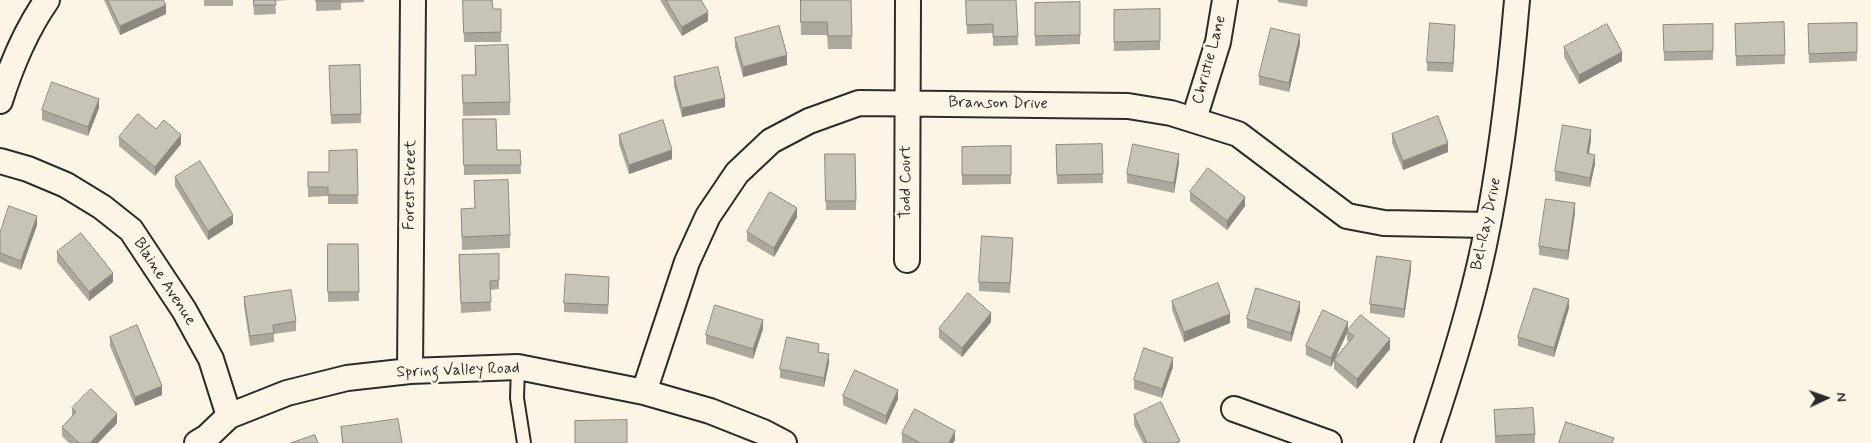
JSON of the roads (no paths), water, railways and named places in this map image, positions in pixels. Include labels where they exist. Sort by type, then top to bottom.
[{"type":"street","points":[[0,101],[6,80],[23,40],[47,0]]},
{"type":"street","name":"Forest Street","points":[[410,370],[413,0]]},
{"type":"street","name":"Todd Court","points":[[907,260],[908,0]]},
{"type":"street","name":"Christie Lane","points":[[1194,119],[1218,42],[1225,0]]},
{"type":"street","name":"Bel-Ray Drive","points":[[1427,443],[1459,342],[1488,224],[1510,85],[1517,0]]},
{"type":"street","name":"Branson Drive","points":[[644,392],[687,262],[708,216],[737,173],[770,142],[808,121],[859,103],[1128,106],[1172,113],[1238,134],[1346,216],[1384,223],[1488,224]]},
{"type":"street","name":"Blaine Avenue","points":[[0,161],[28,169],[66,185],[102,207],[130,230],[184,310],[210,359],[229,416]]},
{"type":"street","name":"Spring Valley Road","points":[[197,443],[229,416],[287,393],[348,378],[410,370],[518,366],[644,392],[710,411],[763,432],[784,443]]},
{"type":"street","points":[[1234,409],[1329,443]]},
{"type":"lane","points":[[518,366],[518,398],[524,443]]}]
